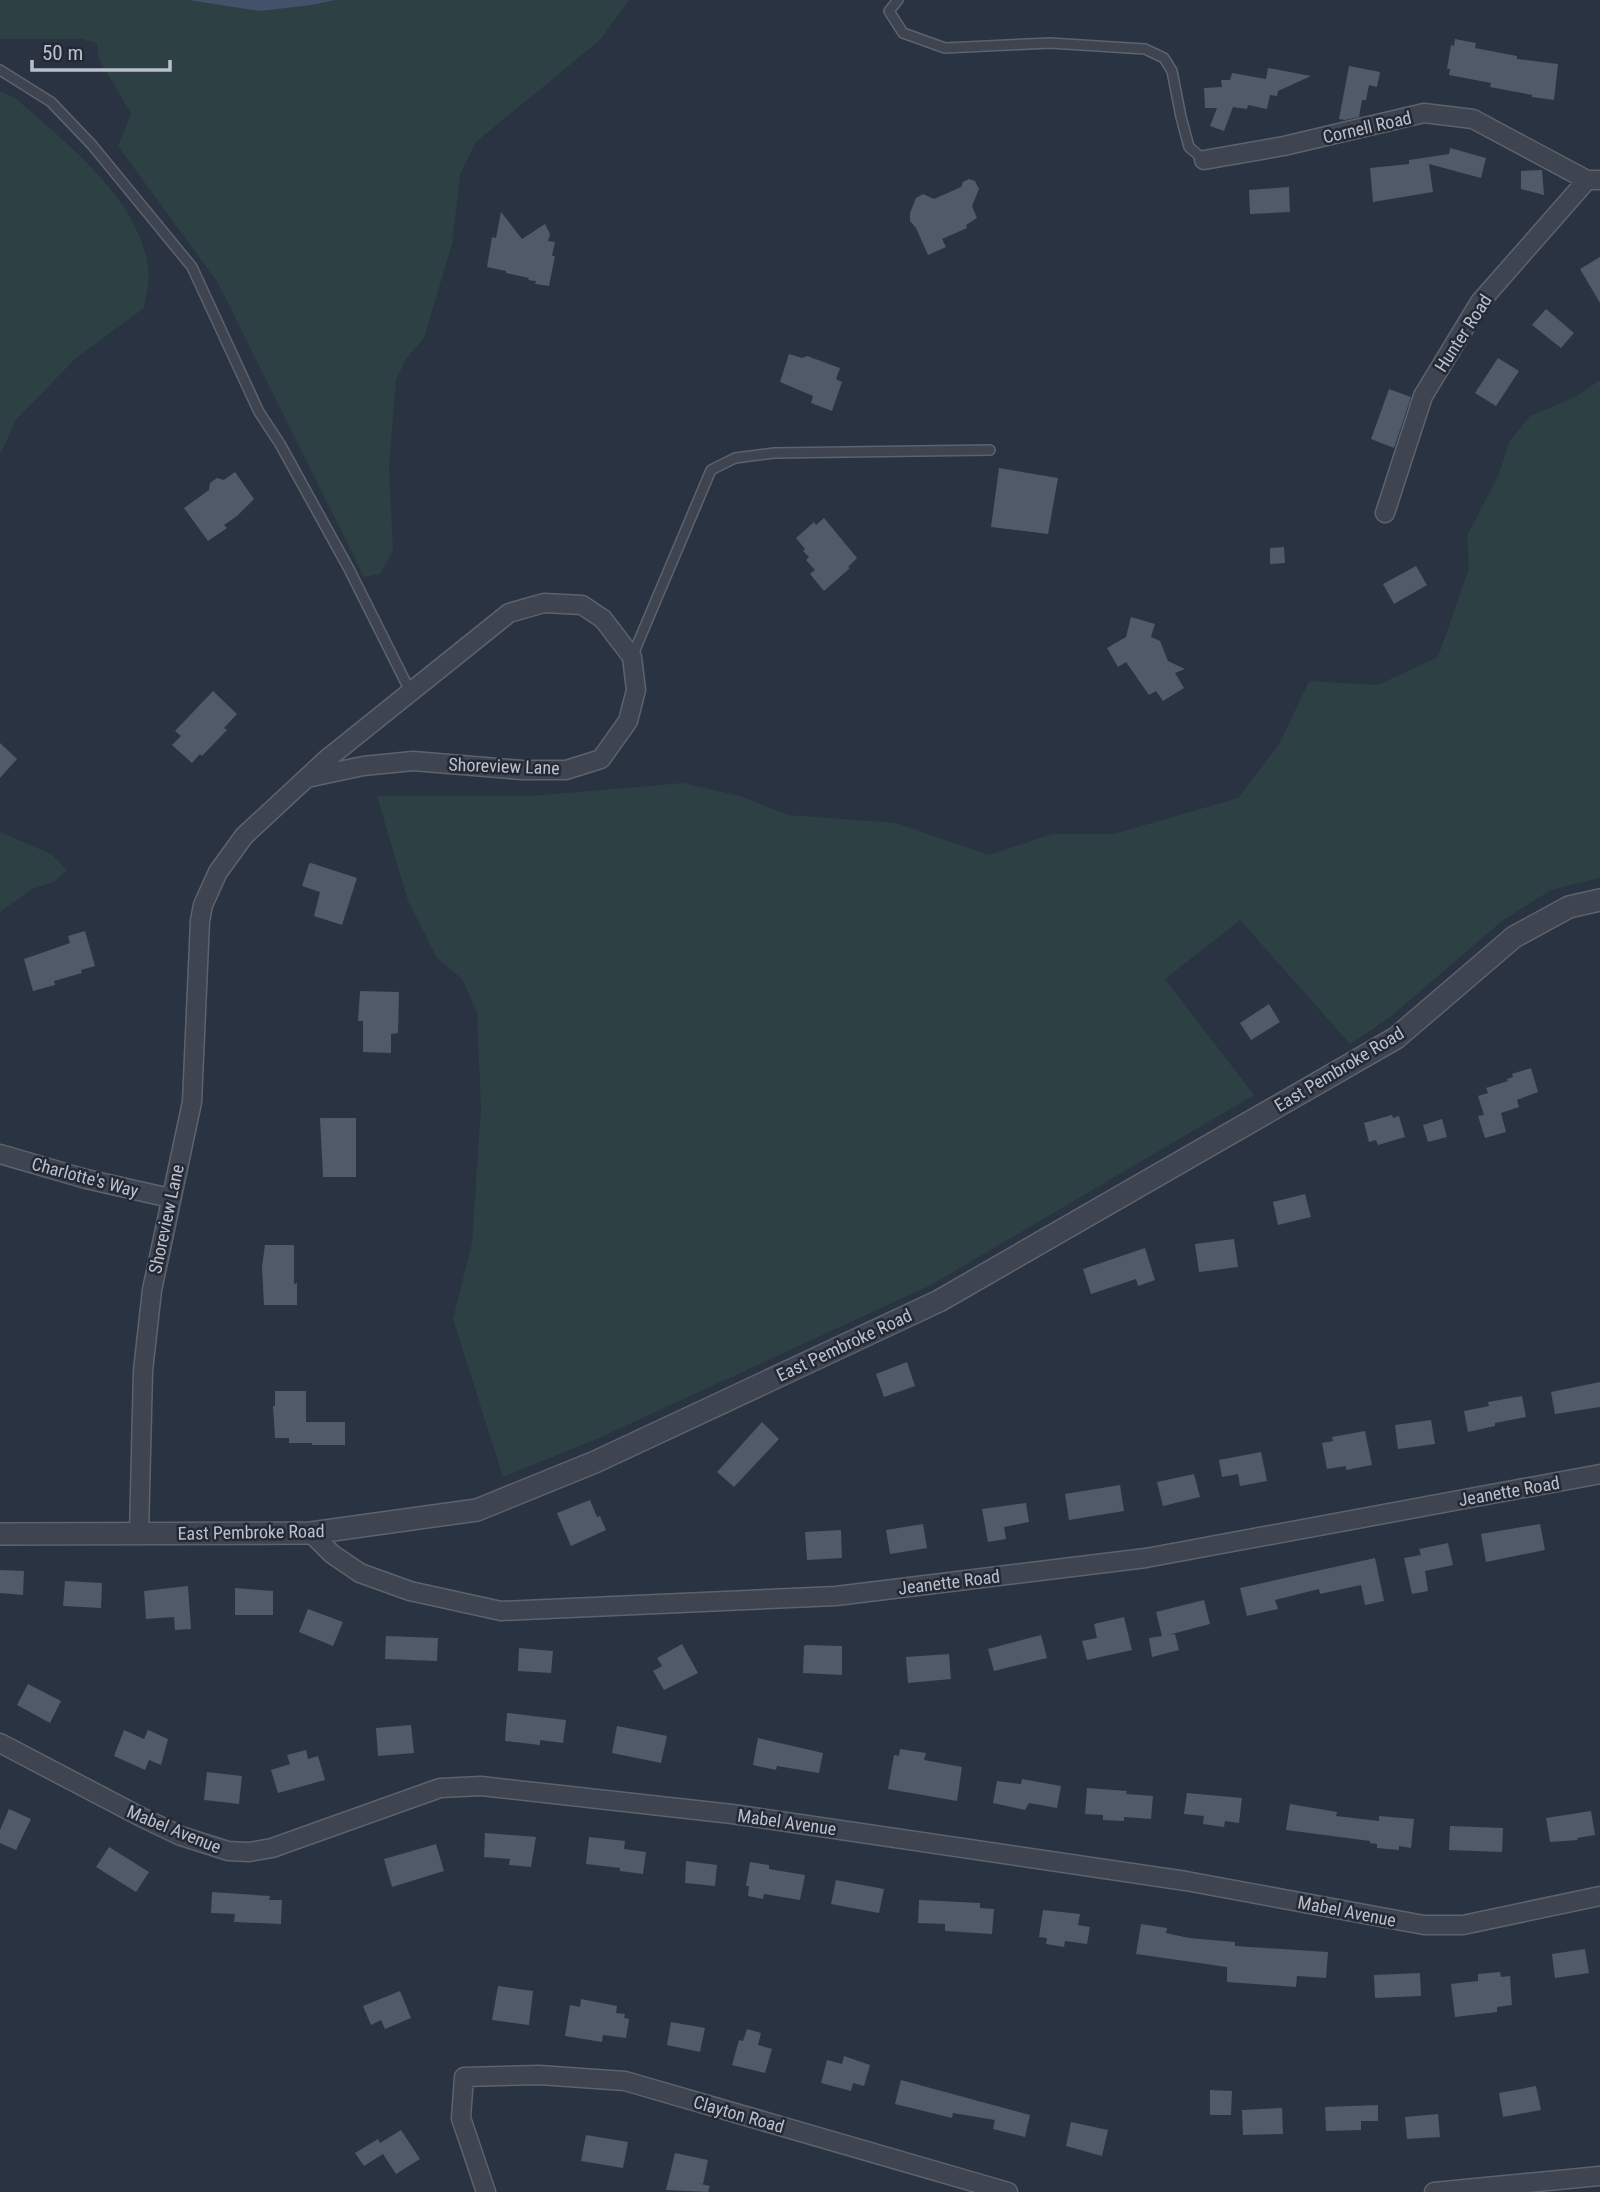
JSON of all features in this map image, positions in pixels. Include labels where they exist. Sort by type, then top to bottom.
[{"type":"street","name":"Cornell Road","points":[[1204,160],[1284,146],[1424,113],[1473,119],[1594,180]]},
{"type":"street","name":"Hunter Road","points":[[1385,513],[1423,396],[1480,302],[1594,180]]},
{"type":"street","name":"Shoreview Lane","points":[[139,1534],[143,1371],[152,1290],[192,1102],[200,921],[203,905],[218,872],[244,836],[327,759],[509,613],[544,603],[582,605],[603,619],[632,656],[636,690],[628,720],[601,759],[566,770],[522,770],[413,761],[363,766],[307,778]]},
{"type":"street","name":"East Pembroke Road","points":[[0,1534],[311,1533],[477,1510],[595,1462],[939,1301],[1396,1038],[1514,937],[1569,908],[1600,900]]},
{"type":"street","name":"Charlotte's Way","points":[[0,1154],[86,1179],[170,1198]]},
{"type":"street","name":"Jeanette Road","points":[[311,1533],[332,1554],[360,1573],[410,1591],[501,1611],[836,1595],[1146,1558],[1600,1474]]},
{"type":"street","name":"Mabel Avenue","points":[[0,1743],[181,1836],[228,1851],[249,1852],[272,1848],[440,1788],[481,1786],[732,1814],[1172,1879],[1424,1926],[1463,1925],[1600,1896]]},
{"type":"street","name":"Clayton Road","points":[[486,2192],[461,2118],[464,2077],[539,2075],[625,2081],[1008,2192]]},
{"type":"street","points":[[1434,2192],[1600,2176]]},
{"type":"lane","points":[[898,0],[889,11],[903,33],[945,48],[1050,43],[1145,49],[1164,58],[1172,71],[1189,146],[1204,160]]},
{"type":"lane","points":[[0,70],[51,102],[92,145],[192,267],[259,412],[280,444],[349,569],[411,693]]},
{"type":"lane","points":[[632,656],[711,470],[735,458],[774,453],[990,450]]},
{"type":"shaded area","points":[[0,0],[188,0],[260,10],[336,0],[629,0],[600,40],[476,142],[460,175],[452,244],[424,338],[406,359],[396,380],[389,466],[393,551],[380,574],[364,577],[218,283],[118,146],[131,114],[98,57],[97,43],[82,39],[0,39]]},
{"type":"shaded area","points":[[0,91],[15,98],[100,176],[134,223],[144,249],[149,276],[144,308],[75,359],[16,420],[0,455]]},
{"type":"shaded area","points":[[1600,380],[1600,878],[1551,890],[1502,921],[1389,1018],[1350,1044],[1240,920],[1165,979],[1254,1095],[931,1285],[599,1438],[503,1477],[453,1319],[472,1243],[481,1107],[477,1012],[462,979],[437,958],[408,901],[377,796],[531,796],[683,783],[740,796],[788,815],[896,823],[989,855],[1052,834],[1114,834],[1238,798],[1280,743],[1309,681],[1378,685],[1438,657],[1469,568],[1467,536],[1499,474],[1509,442],[1530,416],[1577,396]]},
{"type":"shaded area","points":[[0,832],[51,854],[67,870],[54,882],[32,889],[0,912]]},
{"type":"water","points":[[188,0],[336,0],[260,11]]},
{"type":"building","points":[[1455,39],[1476,43],[1475,48],[1517,56],[1517,59],[1558,64],[1554,100],[1490,87],[1491,83],[1449,75],[1450,69],[1447,69],[1451,45],[1454,46]]},
{"type":"building","points":[[1349,66],[1380,72],[1377,87],[1369,85],[1366,100],[1362,100],[1359,117],[1345,120],[1339,119]]},
{"type":"building","points":[[1268,68],[1311,76],[1278,91],[1277,96],[1270,95],[1267,109],[1248,105],[1247,109],[1233,107],[1224,131],[1210,126],[1217,108],[1205,108],[1204,88],[1222,87],[1221,80],[1230,80],[1232,73],[1266,79]]},
{"type":"building","points":[[1450,148],[1486,158],[1481,178],[1429,164],[1433,192],[1373,202],[1370,168],[1409,164],[1409,160],[1449,154]]},
{"type":"building","points":[[1542,170],[1544,195],[1521,189],[1521,171]]},
{"type":"building","points":[[969,179],[975,181],[979,189],[972,206],[977,218],[966,225],[967,228],[942,239],[946,247],[928,255],[910,221],[916,198],[923,194],[934,199],[961,187],[963,182]]},
{"type":"building","points":[[1289,187],[1290,212],[1250,214],[1249,190]]},
{"type":"building","points":[[501,212],[522,239],[545,224],[550,234],[548,241],[555,242],[549,286],[535,284],[536,281],[528,280],[529,278],[487,267],[492,237],[496,238]]},
{"type":"building","points":[[1600,257],[1600,303],[1580,269]]},
{"type":"building","points":[[1546,309],[1574,333],[1561,348],[1532,325]]},
{"type":"building","points":[[789,354],[802,358],[807,356],[840,368],[836,379],[842,382],[832,411],[811,403],[813,396],[780,382]]},
{"type":"building","points":[[1498,358],[1519,371],[1496,406],[1475,393]]},
{"type":"building","points":[[1389,389],[1411,397],[1394,448],[1371,439]]},
{"type":"building","points":[[999,468],[1058,478],[1048,534],[991,527]]},
{"type":"building","points":[[235,472],[254,499],[224,525],[227,528],[208,541],[184,508],[209,490],[210,483],[217,478],[224,480]]},
{"type":"building","points":[[824,518],[857,558],[848,567],[850,568],[824,591],[810,574],[815,570],[806,560],[809,557],[796,538],[814,522],[816,525]]},
{"type":"building","points":[[1284,547],[1285,563],[1270,564],[1270,548]]},
{"type":"building","points":[[1416,566],[1427,585],[1394,604],[1383,584]]},
{"type":"building","points":[[1131,617],[1155,624],[1151,637],[1160,641],[1168,661],[1185,669],[1175,673],[1184,688],[1163,701],[1156,691],[1149,695],[1126,662],[1118,667],[1107,648],[1126,637]]},
{"type":"building","points":[[213,691],[237,714],[224,728],[227,730],[192,763],[172,745],[181,736],[175,731]]},
{"type":"building","points":[[0,743],[17,759],[0,778]]},
{"type":"building","points":[[311,863],[357,878],[342,925],[314,916],[320,892],[302,886]]},
{"type":"building","points":[[85,931],[95,966],[81,970],[82,973],[54,981],[55,985],[33,991],[24,959],[70,943],[68,936]]},
{"type":"building","points":[[360,991],[399,992],[398,1033],[391,1034],[391,1053],[363,1052],[363,1021],[358,1021]]},
{"type":"building","points":[[1269,1004],[1280,1022],[1251,1040],[1240,1023]]},
{"type":"building","points":[[1531,1068],[1538,1092],[1517,1100],[1519,1107],[1501,1113],[1506,1132],[1485,1138],[1478,1116],[1484,1115],[1478,1096],[1488,1093],[1486,1088],[1508,1081],[1507,1079],[1513,1077],[1512,1074]]},
{"type":"building","points":[[1392,1115],[1393,1118],[1399,1116],[1405,1137],[1378,1145],[1376,1140],[1369,1142],[1364,1123]]},
{"type":"building","points":[[320,1118],[356,1118],[356,1177],[323,1177]]},
{"type":"building","points":[[1442,1119],[1447,1137],[1428,1142],[1423,1125]]},
{"type":"building","points":[[1305,1194],[1311,1217],[1278,1225],[1273,1202]]},
{"type":"building","points":[[1234,1239],[1238,1267],[1199,1272],[1195,1244]]},
{"type":"building","points":[[265,1245],[294,1245],[297,1305],[264,1305],[262,1267]]},
{"type":"building","points":[[1145,1248],[1155,1280],[1138,1286],[1136,1279],[1091,1294],[1083,1269]]},
{"type":"building","points":[[907,1362],[915,1386],[884,1397],[876,1374]]},
{"type":"building","points":[[1600,1382],[1600,1407],[1555,1414],[1551,1392]]},
{"type":"building","points":[[275,1391],[306,1391],[306,1422],[345,1422],[345,1445],[289,1443],[289,1438],[275,1438]]},
{"type":"building","points":[[1522,1396],[1526,1417],[1468,1432],[1464,1411],[1489,1406],[1488,1402]]},
{"type":"building","points":[[1431,1420],[1435,1444],[1398,1449],[1395,1425]]},
{"type":"building","points":[[762,1422],[779,1439],[734,1487],[717,1472]]},
{"type":"building","points":[[1365,1431],[1372,1465],[1346,1470],[1346,1466],[1327,1469],[1322,1443],[1333,1441],[1332,1437]]},
{"type":"building","points":[[1261,1452],[1267,1481],[1240,1486],[1238,1474],[1222,1477],[1219,1460]]},
{"type":"building","points":[[1194,1474],[1200,1497],[1163,1506],[1157,1482]]},
{"type":"building","points":[[1120,1485],[1124,1511],[1069,1520],[1065,1494]]},
{"type":"building","points":[[590,1500],[606,1530],[571,1546],[557,1513]]},
{"type":"building","points":[[1026,1503],[1029,1522],[1004,1527],[1006,1539],[988,1542],[982,1509]]},
{"type":"building","points":[[923,1524],[927,1548],[890,1554],[886,1530]]},
{"type":"building","points":[[1540,1524],[1545,1550],[1486,1562],[1481,1534]]},
{"type":"building","points":[[841,1530],[842,1558],[807,1560],[805,1532]]},
{"type":"building","points":[[1448,1543],[1453,1565],[1425,1571],[1428,1591],[1412,1594],[1404,1558],[1421,1555],[1419,1549]]},
{"type":"building","points":[[1375,1558],[1384,1601],[1365,1605],[1361,1585],[1320,1594],[1319,1589],[1275,1600],[1278,1609],[1247,1616],[1240,1588]]},
{"type":"building","points":[[0,1570],[24,1571],[23,1595],[0,1593]]},
{"type":"building","points":[[65,1581],[102,1583],[101,1608],[63,1606]]},
{"type":"building","points":[[188,1586],[191,1629],[175,1630],[174,1617],[146,1619],[144,1591]]},
{"type":"building","points":[[235,1588],[273,1591],[273,1615],[235,1615]]},
{"type":"building","points":[[1204,1600],[1210,1624],[1168,1635],[1175,1634],[1179,1650],[1152,1657],[1149,1638],[1162,1636],[1156,1612]]},
{"type":"building","points":[[308,1609],[343,1622],[333,1646],[299,1632]]},
{"type":"building","points":[[1124,1617],[1132,1650],[1087,1660],[1082,1641],[1097,1638],[1094,1624]]},
{"type":"building","points":[[1041,1635],[1047,1658],[994,1671],[988,1649]]},
{"type":"building","points":[[386,1636],[438,1638],[437,1661],[385,1659]]},
{"type":"building","points":[[682,1644],[698,1673],[664,1690],[653,1671],[662,1666],[657,1658]]},
{"type":"building","points":[[806,1645],[842,1646],[842,1675],[803,1673]]},
{"type":"building","points":[[519,1648],[553,1651],[551,1673],[518,1671]]},
{"type":"building","points":[[949,1654],[951,1679],[908,1683],[906,1657]]},
{"type":"building","points":[[28,1684],[61,1701],[50,1723],[17,1705]]},
{"type":"building","points":[[507,1713],[566,1720],[563,1743],[540,1740],[540,1745],[505,1741]]},
{"type":"building","points":[[411,1725],[414,1753],[378,1756],[376,1728]]},
{"type":"building","points":[[617,1726],[667,1736],[661,1763],[612,1753]]},
{"type":"building","points":[[124,1730],[144,1739],[148,1730],[168,1739],[161,1765],[149,1760],[145,1770],[114,1756]]},
{"type":"building","points":[[758,1738],[823,1753],[819,1773],[777,1766],[776,1770],[753,1765]]},
{"type":"building","points":[[900,1749],[926,1753],[924,1760],[962,1767],[957,1801],[888,1789],[894,1755],[899,1756]]},
{"type":"building","points":[[306,1750],[308,1759],[318,1756],[325,1780],[278,1793],[271,1770],[290,1764],[287,1755]]},
{"type":"building","points":[[207,1772],[242,1776],[239,1804],[204,1800]]},
{"type":"building","points":[[1022,1779],[1061,1786],[1057,1808],[1029,1803],[1025,1810],[993,1803],[997,1781],[1021,1784]]},
{"type":"building","points":[[1087,1788],[1153,1796],[1151,1819],[1124,1817],[1124,1821],[1103,1820],[1103,1815],[1085,1814]]},
{"type":"building","points":[[1187,1793],[1242,1798],[1239,1823],[1225,1821],[1224,1827],[1203,1824],[1204,1816],[1184,1814]]},
{"type":"building","points":[[1290,1804],[1337,1812],[1336,1816],[1379,1821],[1379,1816],[1414,1819],[1411,1848],[1377,1848],[1377,1844],[1370,1841],[1286,1830]]},
{"type":"building","points":[[9,1809],[31,1819],[16,1850],[0,1843],[0,1830]]},
{"type":"building","points":[[1591,1811],[1595,1835],[1577,1838],[1578,1840],[1550,1842],[1546,1818]]},
{"type":"building","points":[[1450,1826],[1503,1828],[1502,1852],[1449,1850]]},
{"type":"building","points":[[485,1833],[536,1837],[531,1867],[509,1865],[510,1859],[484,1857]]},
{"type":"building","points":[[589,1837],[625,1841],[624,1849],[646,1852],[643,1874],[586,1864]]},
{"type":"building","points":[[436,1844],[444,1871],[392,1887],[384,1859]]},
{"type":"building","points":[[109,1847],[149,1872],[136,1892],[96,1867]]},
{"type":"building","points":[[686,1861],[717,1865],[715,1886],[685,1883]]},
{"type":"building","points":[[750,1862],[769,1865],[769,1869],[805,1875],[800,1900],[764,1894],[763,1899],[748,1896],[749,1886],[746,1886]]},
{"type":"building","points":[[836,1880],[884,1889],[879,1913],[831,1904]]},
{"type":"building","points":[[212,1892],[270,1896],[269,1900],[282,1900],[281,1924],[234,1922],[235,1914],[211,1913]]},
{"type":"building","points":[[919,1900],[980,1903],[980,1908],[994,1909],[992,1934],[945,1931],[945,1924],[918,1923]]},
{"type":"building","points":[[1043,1910],[1080,1914],[1078,1925],[1090,1927],[1087,1944],[1065,1941],[1064,1947],[1046,1944],[1047,1938],[1039,1937]]},
{"type":"building","points":[[1141,1924],[1167,1928],[1166,1933],[1189,1938],[1235,1942],[1235,1946],[1328,1952],[1326,1978],[1297,1976],[1296,1987],[1227,1982],[1227,1967],[1136,1954]]},
{"type":"building","points":[[1585,1949],[1589,1973],[1555,1978],[1552,1954]]},
{"type":"building","points":[[1500,1972],[1501,1977],[1510,1976],[1512,2005],[1497,2007],[1497,2012],[1455,2017],[1451,1984],[1478,1981],[1478,1974]]},
{"type":"building","points":[[1420,1973],[1421,1996],[1375,1998],[1374,1975]]},
{"type":"building","points":[[498,1986],[533,1991],[529,2025],[492,2020]]},
{"type":"building","points":[[400,1991],[411,2018],[385,2029],[381,2020],[371,2025],[363,2006]]},
{"type":"building","points":[[581,1999],[617,2006],[616,2013],[625,2014],[624,2018],[629,2019],[626,2038],[603,2035],[602,2042],[565,2036],[570,2005],[580,2007]]},
{"type":"building","points":[[671,2022],[705,2028],[700,2052],[667,2045]]},
{"type":"building","points":[[747,2029],[761,2033],[758,2045],[772,2049],[765,2073],[732,2065],[739,2040],[743,2041]]},
{"type":"building","points":[[844,2056],[870,2065],[864,2086],[853,2083],[851,2091],[821,2083],[827,2060],[842,2064]]},
{"type":"building","points":[[901,2080],[1030,2115],[1025,2137],[993,2129],[995,2120],[953,2113],[952,2118],[895,2104]]},
{"type":"building","points":[[1536,2086],[1541,2110],[1503,2117],[1499,2093]]},
{"type":"building","points":[[1210,2090],[1232,2091],[1231,2115],[1210,2115]]},
{"type":"building","points":[[1378,2105],[1378,2121],[1361,2121],[1361,2130],[1326,2131],[1325,2107]]},
{"type":"building","points":[[1282,2108],[1283,2134],[1243,2135],[1242,2110]]},
{"type":"building","points":[[1438,2114],[1440,2137],[1407,2139],[1405,2117]]},
{"type":"building","points":[[1071,2122],[1108,2130],[1102,2156],[1066,2146]]},
{"type":"building","points":[[401,2130],[420,2159],[396,2174],[383,2154],[364,2166],[355,2153],[378,2139],[380,2143]]},
{"type":"building","points":[[586,2135],[628,2142],[623,2168],[581,2161]]},
{"type":"building","points":[[675,2153],[708,2160],[703,2184],[697,2183],[710,2186],[708,2192],[666,2190]]}]
